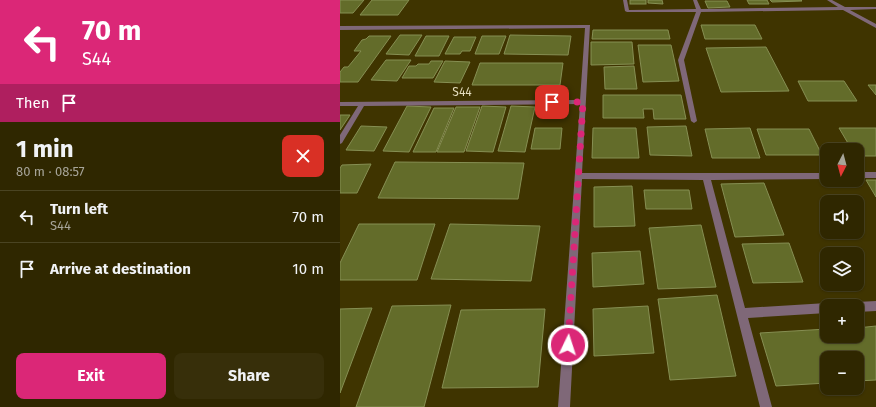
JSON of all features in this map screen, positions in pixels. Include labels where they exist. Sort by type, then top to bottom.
[{"type":"street","points":[[625,0],[627,11],[876,8]]},
{"type":"street","points":[[694,121],[681,60],[699,9],[695,0]]},
{"type":"street","points":[[828,0],[876,26]]},
{"type":"street","points":[[340,28],[588,26],[564,407]]},
{"type":"street","name":"S44","points":[[340,104],[583,102]]},
{"type":"street","points":[[340,141],[362,104]]},
{"type":"street","points":[[864,175],[876,175]]},
{"type":"street","points":[[579,176],[820,176]]},
{"type":"street","points":[[706,177],[766,407]]},
{"type":"street","points":[[864,307],[876,306]]},
{"type":"street","points":[[741,313],[820,308]]},
{"type":"building","points":[[340,0],[364,0],[353,13],[340,13]]},
{"type":"building","points":[[372,0],[409,0],[398,15],[360,15]]},
{"type":"building","points":[[630,0],[646,0],[646,4],[630,4]]},
{"type":"building","points":[[648,0],[662,0],[663,4],[648,3]]},
{"type":"building","points":[[747,0],[767,0],[769,4],[749,4]]},
{"type":"building","points":[[770,0],[801,0],[802,1],[772,2]]},
{"type":"building","points":[[705,1],[727,1],[730,7],[708,8]]},
{"type":"building","points":[[701,25],[755,25],[762,39],[705,39]]},
{"type":"building","points":[[593,30],[668,30],[670,39],[592,39]]},
{"type":"building","points":[[400,35],[422,35],[409,55],[386,54]]},
{"type":"building","points":[[510,35],[571,36],[568,55],[504,54]]},
{"type":"building","points":[[369,36],[391,36],[358,82],[340,82],[340,72],[344,67],[348,67],[361,51],[354,51],[362,40]]},
{"type":"building","points":[[426,36],[449,36],[439,56],[415,56]]},
{"type":"building","points":[[482,36],[506,36],[499,54],[475,54]]},
{"type":"building","points":[[454,37],[476,37],[470,51],[462,51],[460,54],[445,54]]},
{"type":"building","points":[[591,42],[632,42],[634,64],[591,65]]},
{"type":"building","points":[[638,45],[671,45],[679,81],[643,82]]},
{"type":"building","points":[[766,47],[789,91],[721,92],[706,48]]},
{"type":"building","points":[[386,60],[411,60],[397,81],[371,80]]},
{"type":"building","points":[[431,61],[443,61],[433,78],[402,78],[409,66],[429,64]]},
{"type":"building","points":[[445,61],[470,62],[460,83],[434,82]]},
{"type":"building","points":[[480,63],[563,63],[560,85],[472,85]]},
{"type":"building","points":[[634,66],[637,89],[605,89],[604,67]]},
{"type":"building","points":[[798,81],[844,81],[857,101],[808,101]]},
{"type":"building","points":[[868,85],[876,85],[876,95]]},
{"type":"building","points":[[603,95],[681,95],[686,119],[654,119],[653,109],[643,109],[644,118],[603,118]]},
{"type":"building","points":[[407,106],[431,107],[409,152],[383,151]]},
{"type":"building","points":[[482,106],[506,107],[493,152],[466,151]]},
{"type":"building","points":[[511,106],[535,107],[525,152],[498,151]]},
{"type":"building","points":[[456,107],[480,107],[464,152],[437,152]]},
{"type":"building","points":[[434,108],[454,108],[436,152],[413,152]]},
{"type":"building","points":[[340,115],[350,115],[340,130]]},
{"type":"building","points":[[361,126],[387,127],[374,151],[346,150]]},
{"type":"building","points":[[686,126],[692,156],[650,155],[647,127]]},
{"type":"building","points":[[535,128],[562,128],[560,149],[531,149]]},
{"type":"building","points":[[593,128],[636,128],[639,158],[592,158]]},
{"type":"building","points":[[750,128],[760,158],[712,158],[705,129]]},
{"type":"building","points":[[839,128],[876,128],[876,156],[864,156],[864,143],[848,143]]},
{"type":"building","points":[[757,129],[809,129],[820,151],[820,155],[766,155]]},
{"type":"building","points":[[395,162],[524,163],[518,199],[378,198]]},
{"type":"building","points":[[371,164],[357,193],[340,193],[340,168],[342,165]]},
{"type":"building","points":[[866,180],[876,180],[876,197]]},
{"type":"building","points":[[764,183],[784,235],[735,237],[721,184]]},
{"type":"building","points":[[632,186],[635,226],[594,227],[594,187]]},
{"type":"building","points":[[644,190],[689,190],[692,209],[646,209]]},
{"type":"building","points":[[359,224],[435,224],[417,280],[340,280],[340,263]]},
{"type":"building","points":[[450,224],[540,226],[531,281],[431,279]]},
{"type":"building","points":[[701,225],[716,287],[658,289],[649,228]]},
{"type":"building","points":[[789,243],[803,282],[753,283],[742,244]]},
{"type":"building","points":[[640,251],[644,284],[593,287],[592,253]]},
{"type":"building","points":[[717,295],[736,376],[670,380],[658,299]]},
{"type":"building","points":[[451,305],[424,407],[356,407],[392,306]]},
{"type":"building","points":[[648,306],[654,353],[594,356],[593,309]]},
{"type":"building","points":[[372,308],[340,393],[340,309]]},
{"type":"building","points":[[545,309],[538,387],[442,388],[461,310]]},
{"type":"building","points":[[876,326],[876,380],[864,381],[864,351],[820,351],[820,383],[776,386],[760,333],[820,329],[820,343],[864,343],[864,327]]},
{"type":"route","points":[[552,102],[583,102],[568,345]]}]
